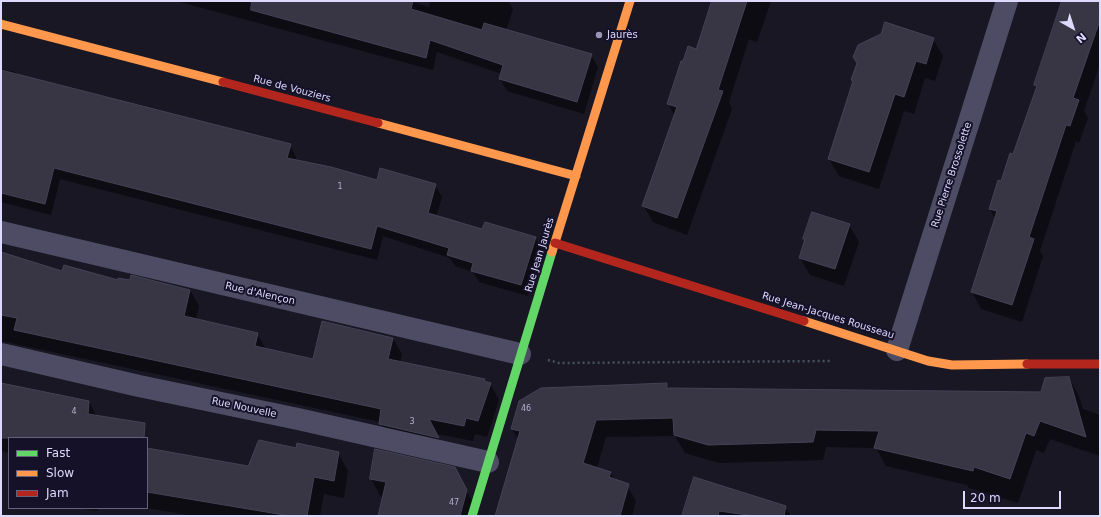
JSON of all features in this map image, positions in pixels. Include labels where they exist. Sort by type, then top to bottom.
[{"type":"street","name":"Rue Jean Jaurès","points":[[472,516],[520,354],[556,243],[630,1]]},
{"type":"street","name":"Rue Pierre Brossolette","points":[[897,350],[1007,1]]},
{"type":"street","name":"Rue de Vouziers","points":[[1,24],[544,166],[576,176]]},
{"type":"street","name":"Rue d'Alençon","points":[[1,232],[520,354]]},
{"type":"street","name":"Rue Jean-Jacques Rousseau","points":[[556,243],[928,361],[952,365],[1100,364]]},
{"type":"street","name":"Rue Nouvelle","points":[[1,354],[139,386],[314,422],[488,462]]},
{"type":"path","points":[[520,354],[559,363],[845,361],[856,337]]},
{"type":"building","points":[[252,1],[413,1],[411,9],[482,30],[484,23],[592,54],[577,102],[499,79],[503,65],[430,40],[426,58],[251,10]]},
{"type":"building","points":[[712,1],[747,1],[718,90],[723,91],[677,218],[642,206],[677,107],[667,104],[681,61],[683,61],[688,46],[696,49]]},
{"type":"building","points":[[1062,1],[1100,1],[1100,20],[1073,98],[1079,100],[1070,126],[1066,125],[1029,237],[1034,239],[1012,305],[971,292],[997,211],[989,209],[998,180],[1001,181],[1010,153],[1013,154],[1037,86],[1034,85]]},
{"type":"building","points":[[885,22],[934,38],[926,64],[916,61],[904,97],[895,94],[869,172],[828,159],[853,81],[851,80],[857,63],[853,57],[858,45],[881,34]]},
{"type":"building","points":[[1,70],[291,144],[287,158],[331,167],[377,180],[380,168],[436,184],[428,213],[482,229],[485,222],[536,237],[521,285],[471,271],[473,263],[447,255],[449,248],[377,226],[371,249],[54,168],[45,204],[1,193]]},
{"type":"building","points":[[812,212],[850,224],[835,269],[799,258],[805,239],[803,239]]},
{"type":"building","points":[[1,252],[62,271],[64,265],[118,280],[118,278],[130,280],[131,275],[190,290],[184,316],[258,333],[255,346],[313,359],[322,321],[393,338],[388,359],[485,379],[484,381],[491,383],[478,421],[466,418],[464,426],[429,419],[439,438],[379,424],[381,409],[14,330],[17,318],[1,315]]},
{"type":"building","points":[[1069,377],[1086,437],[1040,421],[1034,436],[1026,433],[1010,479],[974,467],[973,471],[874,448],[879,431],[816,430],[813,442],[708,445],[674,435],[673,418],[596,420],[583,463],[611,472],[609,477],[629,484],[620,516],[495,516],[520,431],[511,429],[519,401],[541,388],[667,383],[667,388],[1041,392],[1045,378]]},
{"type":"building","points":[[1,383],[89,401],[88,414],[145,423],[144,437],[1,438]]},
{"type":"building","points":[[259,440],[296,448],[297,443],[339,452],[334,481],[314,477],[307,516],[290,516],[148,492],[148,448],[248,466]]},
{"type":"building","points":[[375,449],[455,467],[467,490],[460,516],[378,516],[386,482],[370,479]]},
{"type":"building","points":[[694,477],[786,506],[784,516],[755,516],[719,511],[718,516],[682,516]]},
{"type":"traffic: fast","points":[[472,516],[552,252]]},
{"type":"traffic: slow","points":[[552,252],[630,1]]},
{"type":"traffic: slow","points":[[1,24],[223,82]]},
{"type":"traffic: slow","points":[[378,123],[576,176]]},
{"type":"traffic: slow","points":[[804,321],[928,361],[952,365],[1027,364]]},
{"type":"traffic: jam","points":[[223,82],[378,123]]},
{"type":"traffic: jam","points":[[555,243],[804,321]]},
{"type":"traffic: jam","points":[[1027,364],[1100,364]]},
{"type":"place","name":"Jaurès","points":[[599,35]]}]
